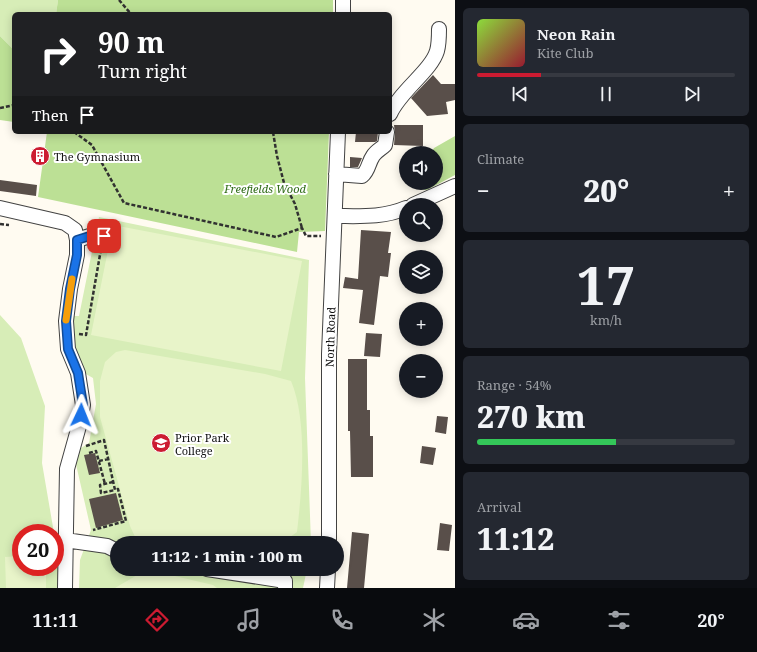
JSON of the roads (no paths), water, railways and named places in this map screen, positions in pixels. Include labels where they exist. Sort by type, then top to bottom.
[{"type":"street","points":[[343,0],[343,12]]},
{"type":"street","points":[[392,110],[399,97],[431,62],[437,51],[438,29]]},
{"type":"street","name":"North Road","points":[[329,536],[329,354],[338,134]]},
{"type":"street","points":[[336,174],[362,176],[367,172],[372,157],[385,145],[387,134]]},
{"type":"street","points":[[428,198],[455,186]]},
{"type":"street","points":[[0,208],[65,223],[75,230],[77,240],[77,255],[70,289],[66,331],[68,349],[78,373],[83,405],[72,452],[66,469],[64,540],[65,588]]},
{"type":"street","points":[[335,216],[369,216],[393,214],[399,211]]},
{"type":"street","points":[[77,240],[96,234],[107,237]]},
{"type":"street","points":[[64,540],[110,548]]},
{"type":"street","points":[[252,576],[285,581],[285,588]]},
{"type":"street","points":[[327,588],[328,576]]},
{"type":"place","name":"The Gymnasium","points":[[40,156]]},
{"type":"place","name":"Prior Park College","points":[[161,443]]},
{"type":"park label","name":"Freefields Wood","points":[[265,188]]}]
